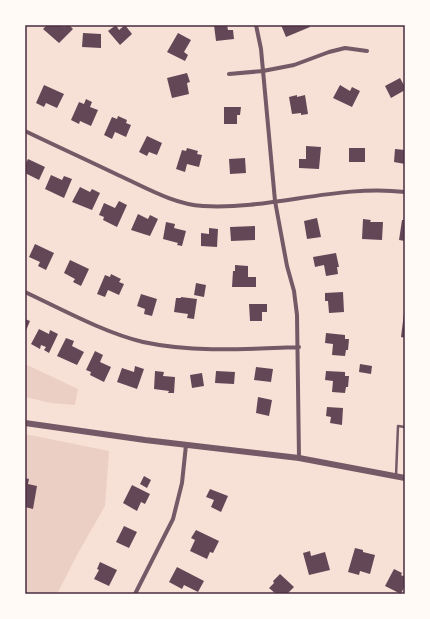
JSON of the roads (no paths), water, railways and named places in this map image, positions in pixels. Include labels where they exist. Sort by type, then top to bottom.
[{"type":"street","points":[[256,25],[261,49],[275,201],[287,266],[294,290],[297,315],[299,347],[299,458]]},
{"type":"street","points":[[229,74],[263,71],[294,65],[329,52],[345,48],[367,51]]},
{"type":"street","points":[[25,131],[150,190],[175,200],[202,206],[240,206],[331,193],[370,190],[405,192]]},
{"type":"street","points":[[25,292],[106,330],[142,342],[173,347],[230,350],[299,347]]},
{"type":"street","points":[[25,423],[186,445],[299,458],[405,478]]},
{"type":"street","points":[[135,594],[173,519],[182,483],[186,445]]},
{"type":"lane","points":[[396,477],[398,426],[405,427]]}]
